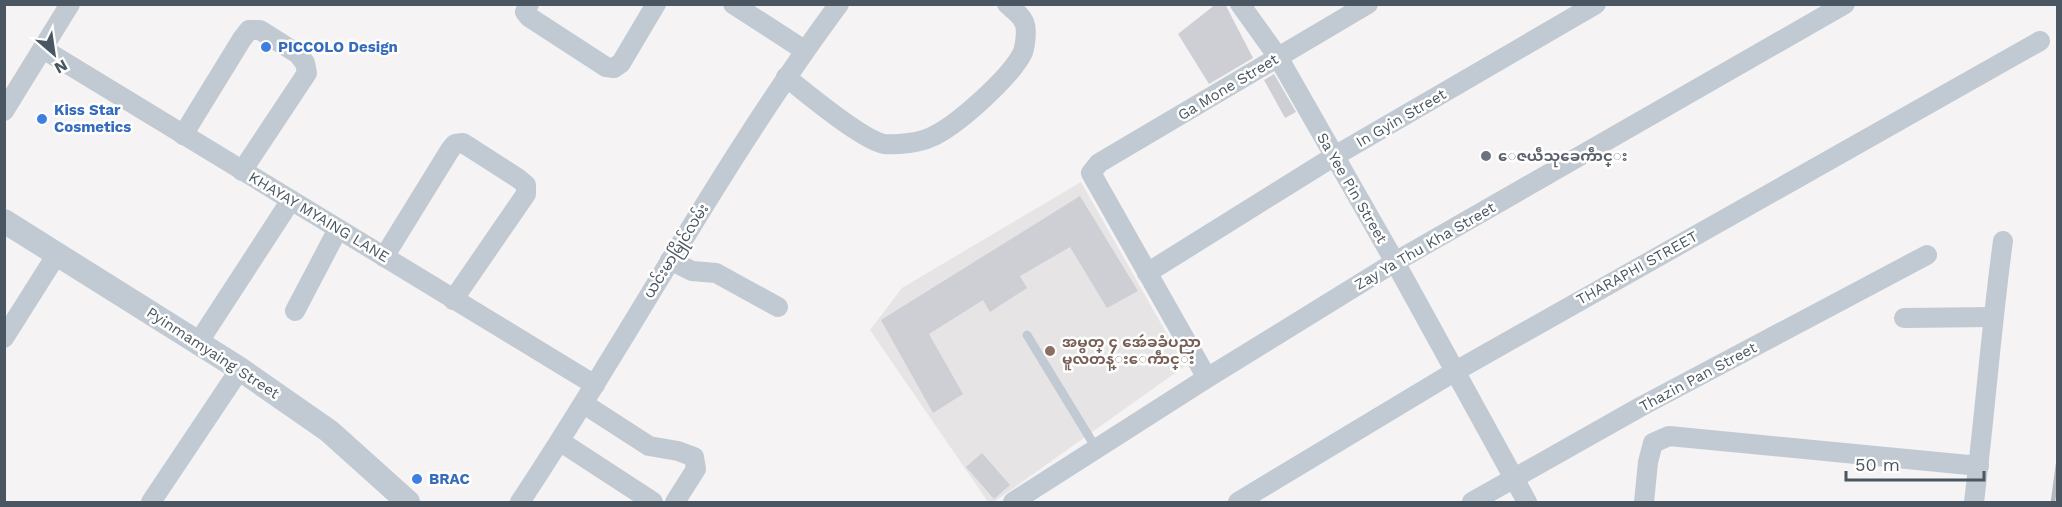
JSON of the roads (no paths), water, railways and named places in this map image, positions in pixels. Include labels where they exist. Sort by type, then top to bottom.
[{"type":"street","points":[[4,111],[70,4]]},
{"type":"street","points":[[529,4],[525,12],[529,17],[606,67],[614,68],[621,63],[656,4]]},
{"type":"street","points":[[733,4],[804,50]]},
{"type":"street","name":"ယင်းမာမြိုင်လမ်း","points":[[520,502],[561,442],[670,260],[786,77],[839,4]]},
{"type":"street","points":[[786,77],[866,137],[884,144],[930,138],[969,111],[1011,71],[1024,50],[1025,25],[1021,17],[1007,4]]},
{"type":"street","name":"Sa Yee Pin Street","points":[[1240,4],[1278,57],[1333,157],[1395,262],[1527,502]]},
{"type":"street","name":"Ga Mone Street","points":[[1147,273],[1091,172],[1099,164],[1368,4]]},
{"type":"street","name":"In Gyin Street","points":[[1147,273],[1333,157],[1596,4]]},
{"type":"street","name":"Zay Ya Thu Kha Street","points":[[1013,502],[1395,262],[1845,4]]},
{"type":"street","points":[[183,135],[242,39],[249,30],[260,30],[298,54],[305,63],[307,73],[242,171]]},
{"type":"street","name":"THARAPHI STREET","points":[[1238,502],[1454,372],[2040,41]]},
{"type":"street","name":"KHAYAY MYAING LANE","points":[[43,49],[595,385]]},
{"type":"street","points":[[384,257],[450,150],[455,144],[463,143],[519,179],[526,185],[526,194],[453,300]]},
{"type":"street","points":[[198,343],[291,200]]},
{"type":"street","name":"Pyinmamyaing Street","points":[[4,221],[240,369],[329,431],[408,502]]},
{"type":"street","points":[[294,311],[338,229]]},
{"type":"street","points":[[1974,502],[1986,411],[1993,317],[2003,241]]},
{"type":"street","points":[[4,338],[57,254]]},
{"type":"street","name":"Thazin Pan Street","points":[[1472,502],[1642,406],[1927,255]]},
{"type":"street","points":[[670,260],[692,271],[716,273],[778,307]]},
{"type":"street","points":[[1147,273],[1207,378]]},
{"type":"street","points":[[1904,318],[1993,317]]},
{"type":"street","points":[[151,502],[240,369]]},
{"type":"street","points":[[584,404],[649,446],[678,451],[694,457],[696,469],[675,502]]},
{"type":"street","points":[[1644,502],[1648,462],[1653,443],[1669,436],[1979,466]]},
{"type":"street","points":[[561,442],[653,502]]},
{"type":"lane","points":[[1027,335],[1096,448]]},
{"type":"railway","points":[[2053,502],[2058,464]]},
{"type":"place","name":"PICCOLO Design","points":[[266,47]]},
{"type":"place","name":"Kiss Star Cosmetics","points":[[42,119]]},
{"type":"place","name":"ေဇယဵသုခေကဵာင္း","points":[[1486,156]]},
{"type":"place","name":"အမွတ္ ၄ အေဴခခံပညာ မူလတန္းေကဵာင္း","points":[[1050,351]]},
{"type":"place","name":"BRAC","points":[[417,479]]}]
